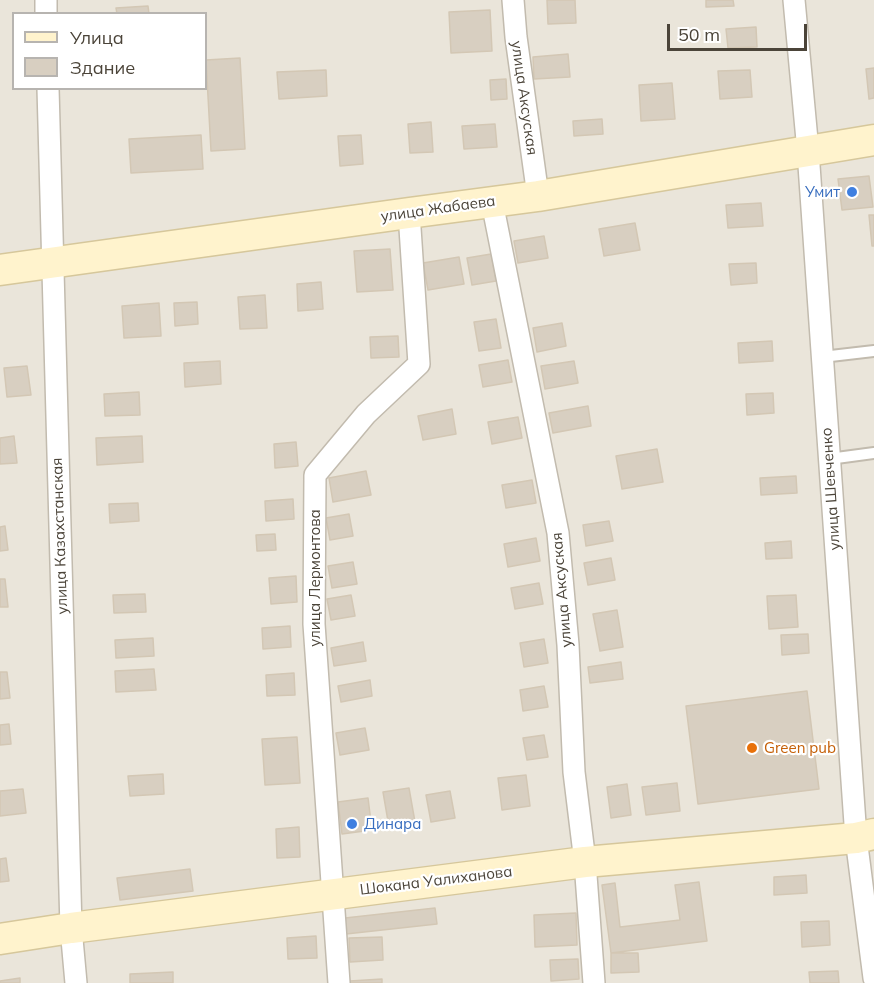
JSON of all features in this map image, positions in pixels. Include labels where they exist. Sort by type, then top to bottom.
[{"type":"street","name":"улица Аксуская","points":[[513,0],[538,196]]},
{"type":"street","name":"улица Шевченко","points":[[794,0],[808,151],[829,459],[865,836],[874,978]]},
{"type":"street","name":"улица Казахстанская","points":[[48,90],[71,928],[76,983]]},
{"type":"street","name":"улица Жабаева","points":[[0,270],[538,196],[874,140]]},
{"type":"street","name":"улица Аксуская","points":[[492,202],[558,533],[568,645],[574,772],[585,862],[594,983]]},
{"type":"street","name":"улица Лермонтова","points":[[339,983],[314,624],[315,475],[366,414],[419,364],[409,213]]},
{"type":"street","name":"Шокана Уалиханова","points":[[0,939],[585,862],[865,836]]},
{"type":"lane","points":[[822,357],[874,351]]},
{"type":"lane","points":[[829,459],[874,453]]},
{"type":"shaded area","points":[[0,0],[874,0],[874,983],[0,983]]},
{"type":"building","points":[[547,0],[575,0],[576,23],[548,24]]},
{"type":"building","points":[[706,0],[733,0],[734,6],[706,7]]},
{"type":"building","points":[[148,6],[149,12],[117,12],[116,8]]},
{"type":"building","points":[[490,10],[492,51],[451,53],[449,12]]},
{"type":"building","points":[[756,27],[757,47],[728,48],[726,29]]},
{"type":"building","points":[[568,54],[570,77],[534,79],[533,57]]},
{"type":"building","points":[[240,58],[245,149],[211,151],[207,60]]},
{"type":"building","points":[[874,68],[874,98],[869,99],[866,69]]},
{"type":"building","points":[[326,70],[327,96],[279,99],[277,72]]},
{"type":"building","points":[[750,70],[752,97],[720,99],[718,71]]},
{"type":"building","points":[[506,79],[507,99],[491,100],[490,80]]},
{"type":"building","points":[[672,83],[675,119],[641,121],[639,85]]},
{"type":"building","points":[[602,119],[603,134],[574,136],[573,121]]},
{"type":"building","points":[[431,122],[433,152],[410,153],[408,124]]},
{"type":"building","points":[[495,124],[497,147],[464,149],[462,126]]},
{"type":"building","points":[[201,135],[203,169],[131,173],[129,139]]},
{"type":"building","points":[[361,135],[363,164],[340,166],[338,136]]},
{"type":"building","points":[[869,176],[873,207],[842,210],[838,179]]},
{"type":"building","points":[[761,203],[763,226],[728,228],[726,205]]},
{"type":"building","points":[[869,215],[874,215],[874,246],[872,246]]},
{"type":"building","points":[[635,223],[640,250],[604,256],[599,229]]},
{"type":"building","points":[[544,236],[548,258],[518,263],[514,241]]},
{"type":"building","points":[[390,249],[393,290],[357,292],[354,251]]},
{"type":"building","points":[[491,254],[496,281],[472,285],[467,258]]},
{"type":"building","points":[[459,257],[464,284],[428,290],[423,263]]},
{"type":"building","points":[[756,263],[757,283],[731,285],[729,264]]},
{"type":"building","points":[[321,282],[323,309],[298,311],[297,284]]},
{"type":"building","points":[[265,295],[267,328],[240,329],[238,297]]},
{"type":"building","points":[[197,302],[198,324],[175,326],[174,303]]},
{"type":"building","points":[[159,303],[161,336],[124,338],[122,306]]},
{"type":"building","points":[[496,319],[501,348],[479,351],[474,322]]},
{"type":"building","points":[[562,323],[566,346],[537,352],[533,328]]},
{"type":"building","points":[[398,336],[399,357],[371,358],[370,337]]},
{"type":"building","points":[[772,341],[773,361],[739,363],[738,343]]},
{"type":"building","points":[[508,360],[512,382],[483,387],[479,365]]},
{"type":"building","points":[[220,361],[221,384],[185,387],[184,363]]},
{"type":"building","points":[[574,361],[578,383],[545,389],[541,366]]},
{"type":"building","points":[[27,366],[31,395],[7,397],[4,368]]},
{"type":"building","points":[[139,392],[140,415],[105,416],[104,394]]},
{"type":"building","points":[[773,393],[774,413],[747,415],[746,394]]},
{"type":"building","points":[[588,406],[591,426],[553,433],[549,413]]},
{"type":"building","points":[[452,409],[456,434],[423,440],[418,416]]},
{"type":"building","points":[[518,417],[522,438],[492,444],[488,422]]},
{"type":"building","points":[[14,436],[17,463],[0,464],[0,438]]},
{"type":"building","points":[[142,436],[143,462],[97,465],[96,438]]},
{"type":"building","points":[[296,442],[298,466],[275,468],[274,444]]},
{"type":"building","points":[[657,449],[663,482],[622,489],[616,456]]},
{"type":"building","points":[[366,471],[371,495],[333,502],[329,478]]},
{"type":"building","points":[[796,476],[797,493],[761,495],[760,478]]},
{"type":"building","points":[[532,480],[536,503],[506,508],[502,485]]},
{"type":"building","points":[[293,499],[294,519],[266,521],[265,501]]},
{"type":"building","points":[[138,503],[139,521],[110,523],[109,504]]},
{"type":"building","points":[[349,514],[353,536],[330,540],[326,518]]},
{"type":"building","points":[[609,521],[613,541],[586,546],[583,525]]},
{"type":"building","points":[[5,526],[8,550],[0,551],[0,527]]},
{"type":"building","points":[[275,534],[276,550],[257,551],[256,535]]},
{"type":"building","points":[[536,538],[540,561],[508,567],[504,544]]},
{"type":"building","points":[[791,541],[792,558],[766,559],[765,543]]},
{"type":"building","points":[[611,558],[615,580],[588,585],[584,563]]},
{"type":"building","points":[[353,562],[357,584],[332,588],[328,566]]},
{"type":"building","points":[[296,576],[297,602],[271,604],[269,578]]},
{"type":"building","points":[[0,579],[5,579],[8,607],[0,607]]},
{"type":"building","points":[[539,583],[543,604],[515,609],[511,588]]},
{"type":"building","points":[[145,594],[146,612],[114,613],[113,595]]},
{"type":"building","points":[[351,595],[355,616],[331,620],[327,599]]},
{"type":"building","points":[[796,595],[798,627],[769,629],[767,596]]},
{"type":"building","points":[[617,610],[623,647],[600,651],[593,614]]},
{"type":"building","points":[[290,626],[291,647],[263,649],[262,628]]},
{"type":"building","points":[[808,634],[809,653],[782,655],[781,635]]},
{"type":"building","points":[[153,638],[154,656],[116,658],[115,640]]},
{"type":"building","points":[[544,639],[548,663],[524,667],[520,643]]},
{"type":"building","points":[[363,642],[366,661],[334,666],[331,648]]},
{"type":"building","points":[[621,662],[623,679],[590,683],[588,667]]},
{"type":"building","points":[[154,669],[156,690],[116,692],[115,671]]},
{"type":"building","points":[[0,672],[7,672],[10,698],[0,699]]},
{"type":"building","points":[[294,673],[295,695],[267,696],[266,675]]},
{"type":"building","points":[[370,680],[372,696],[341,702],[338,686]]},
{"type":"building","points":[[544,686],[548,707],[523,711],[520,690]]},
{"type":"building","name":"Green pub","points":[[807,691],[819,789],[698,804],[686,706]]},
{"type":"building","points":[[9,724],[11,744],[0,745],[0,725]]},
{"type":"building","points":[[365,728],[369,750],[340,755],[336,733]]},
{"type":"building","points":[[544,735],[548,757],[527,760],[523,738]]},
{"type":"building","points":[[297,737],[300,783],[265,785],[262,739]]},
{"type":"building","points":[[163,774],[164,794],[130,796],[128,776]]},
{"type":"building","points":[[526,775],[530,806],[502,810],[498,778]]},
{"type":"building","points":[[677,783],[680,811],[646,815],[642,787]]},
{"type":"building","points":[[627,784],[631,815],[611,818],[607,787]]},
{"type":"building","points":[[409,788],[415,822],[389,827],[383,792]]},
{"type":"building","points":[[23,789],[26,813],[0,816],[0,791]]},
{"type":"building","points":[[450,791],[455,818],[431,822],[426,795]]},
{"type":"building","points":[[368,798],[372,830],[342,834],[338,802]]},
{"type":"building","points":[[299,827],[300,857],[277,858],[276,829]]},
{"type":"building","points":[[6,858],[9,881],[0,882],[0,859]]},
{"type":"building","points":[[190,869],[193,891],[120,900],[117,878]]},
{"type":"building","points":[[806,875],[807,893],[774,895],[774,877]]},
{"type":"building","points":[[699,882],[707,941],[611,953],[602,885],[615,883],[620,927],[680,920],[675,885]]},
{"type":"building","points":[[435,908],[437,924],[346,934],[345,918]]},
{"type":"building","points":[[576,913],[577,945],[535,947],[534,915]]},
{"type":"building","points":[[829,921],[830,945],[802,947],[801,922]]},
{"type":"building","points":[[316,936],[317,958],[288,959],[287,938]]},
{"type":"building","points":[[382,937],[383,960],[350,962],[349,938]]},
{"type":"building","points":[[611,953],[638,953],[639,972],[611,973]]},
{"type":"building","points":[[578,959],[579,979],[551,981],[550,960]]},
{"type":"building","points":[[838,971],[839,983],[810,983],[809,972]]},
{"type":"building","points":[[173,972],[173,983],[130,983],[130,974]]},
{"type":"building","points":[[20,978],[20,983],[0,983],[0,981]]},
{"type":"building","points":[[382,979],[382,983],[350,983],[350,981]]},
{"type":"place","name":"Умит","points":[[852,192]]},
{"type":"place","name":"Green pub","points":[[752,748]]},
{"type":"place","name":"Динара","points":[[352,824]]}]
